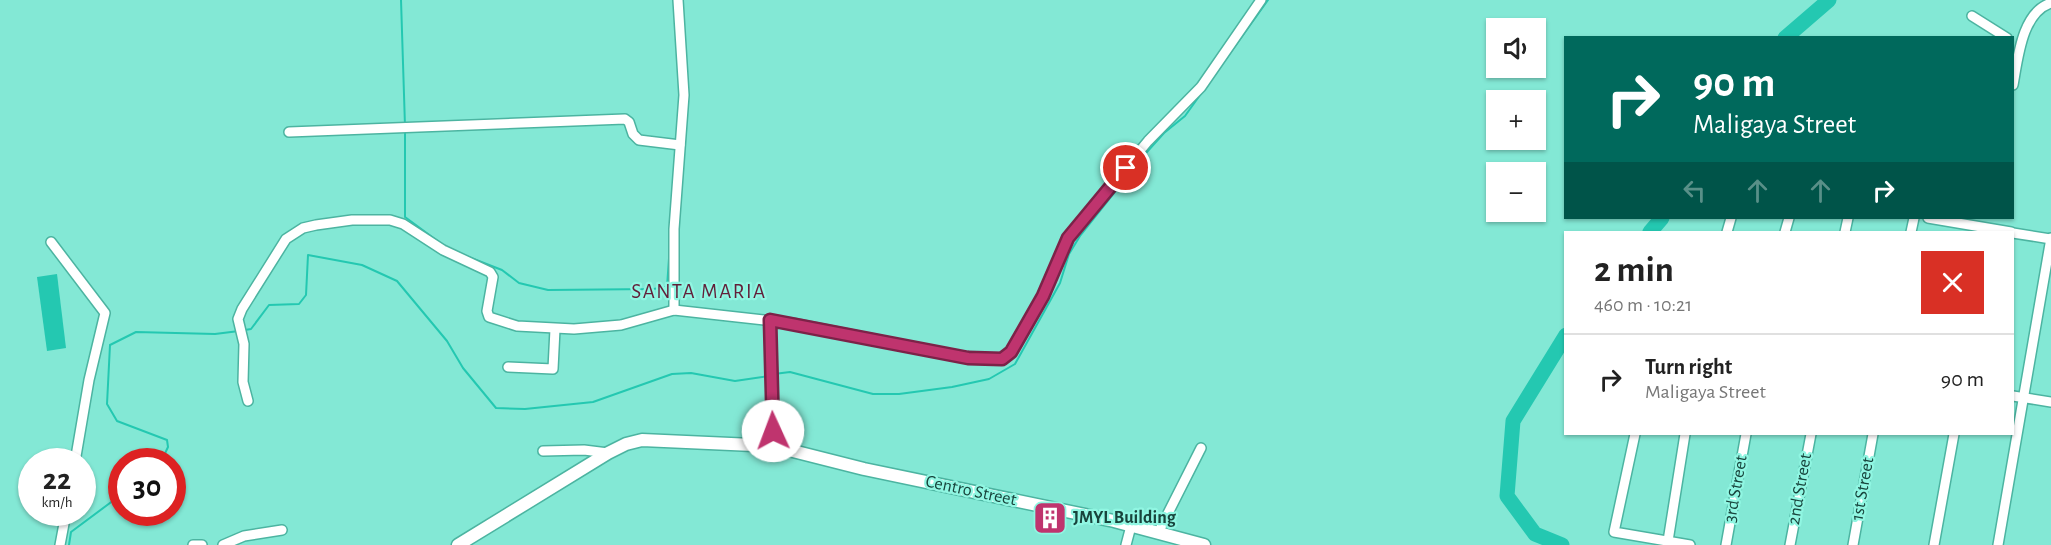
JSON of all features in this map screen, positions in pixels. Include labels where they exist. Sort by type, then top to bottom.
[{"type":"street","points":[[674,310],[674,229],[684,95],[678,0]]},
{"type":"street","points":[[248,401],[243,382],[244,348],[239,315],[279,248],[293,233],[316,225],[383,219],[403,224],[443,250],[490,272],[492,277],[487,311],[491,319],[517,326],[555,329],[612,327],[674,310],[770,320],[968,358],[996,360],[1006,357],[1049,285],[1068,238],[1143,147],[1201,87],[1261,0]]},
{"type":"street","points":[[2014,81],[2029,21],[2035,13],[2051,3]]},
{"type":"street","points":[[1972,16],[2004,36]]},
{"type":"street","points":[[2014,40],[2023,44]]},
{"type":"street","points":[[289,132],[625,119],[639,140],[680,145]]},
{"type":"street","points":[[1933,219],[1988,231]]},
{"type":"street","points":[[2014,233],[2051,239],[2018,397],[2014,427]]},
{"type":"street","points":[[51,242],[105,313],[89,380],[77,448]]},
{"type":"street","points":[[770,320],[773,446]]},
{"type":"street","points":[[508,367],[554,369],[555,329]]},
{"type":"street","points":[[2018,397],[2051,402]]},
{"type":"street","points":[[1635,435],[1613,528],[1615,533],[1690,545]]},
{"type":"street","points":[[1668,541],[1685,435]]},
{"type":"street","name":"3rd Street","points":[[1726,545],[1746,435]]},
{"type":"street","name":"2nd Street","points":[[1790,545],[1810,435]]},
{"type":"street","name":"1st Street","points":[[1853,545],[1873,435]]},
{"type":"street","points":[[1934,545],[1954,435]]},
{"type":"street","points":[[1998,545],[2013,435]]},
{"type":"street","name":"Centro Street","points":[[458,545],[608,453],[626,444],[642,440],[773,446],[864,469],[1158,532],[1204,545]]},
{"type":"street","points":[[1158,532],[1201,448]]},
{"type":"street","points":[[543,451],[584,450],[608,453]]},
{"type":"street","points":[[60,545],[64,526]]},
{"type":"street","points":[[1126,545],[1131,526]]},
{"type":"street","points":[[223,545],[244,536],[282,530]]},
{"type":"street","points":[[193,545],[202,545]]},
{"type":"shaded area","points":[[57,274],[66,348],[47,351],[37,277]]},
{"type":"waterway","points":[[401,0],[405,126]]},
{"type":"waterway","points":[[774,374],[790,372],[873,394],[899,394],[952,387],[989,379],[1015,364],[1060,283],[1069,254],[1080,236],[1146,153],[1164,133],[1185,116],[1268,0]]},
{"type":"waterway","points":[[1787,36],[1829,0]]},
{"type":"waterway","points":[[405,129],[405,217],[443,245]]},
{"type":"waterway","points":[[675,148],[675,160]]},
{"type":"waterway","points":[[1651,231],[1661,219]]},
{"type":"waterway","points":[[461,254],[502,270],[519,283],[548,290],[653,289],[667,287],[670,244]]},
{"type":"waterway","points":[[245,330],[251,329],[269,305],[299,304],[306,295],[308,255],[362,265],[397,281],[447,341],[463,368],[496,408],[525,409],[593,402],[672,374],[691,373],[735,381],[769,376]]},
{"type":"waterway","points":[[168,448],[167,440],[117,421],[107,404],[110,345],[136,332],[215,334],[239,331]]},
{"type":"waterway","points":[[1562,545],[1535,534],[1507,496],[1513,421],[1564,338]]},
{"type":"waterway","points":[[69,545],[71,532],[108,504]]},
{"type":"place","name":"JMYL Building","points":[[1050,518]]},
{"type":"district","name":"SANTA MARIA","points":[[699,291]]},
{"type":"route","points":[[773,431],[770,320],[817,327],[968,358],[1002,359],[1011,352],[1043,296],[1068,238],[1126,168]]}]
